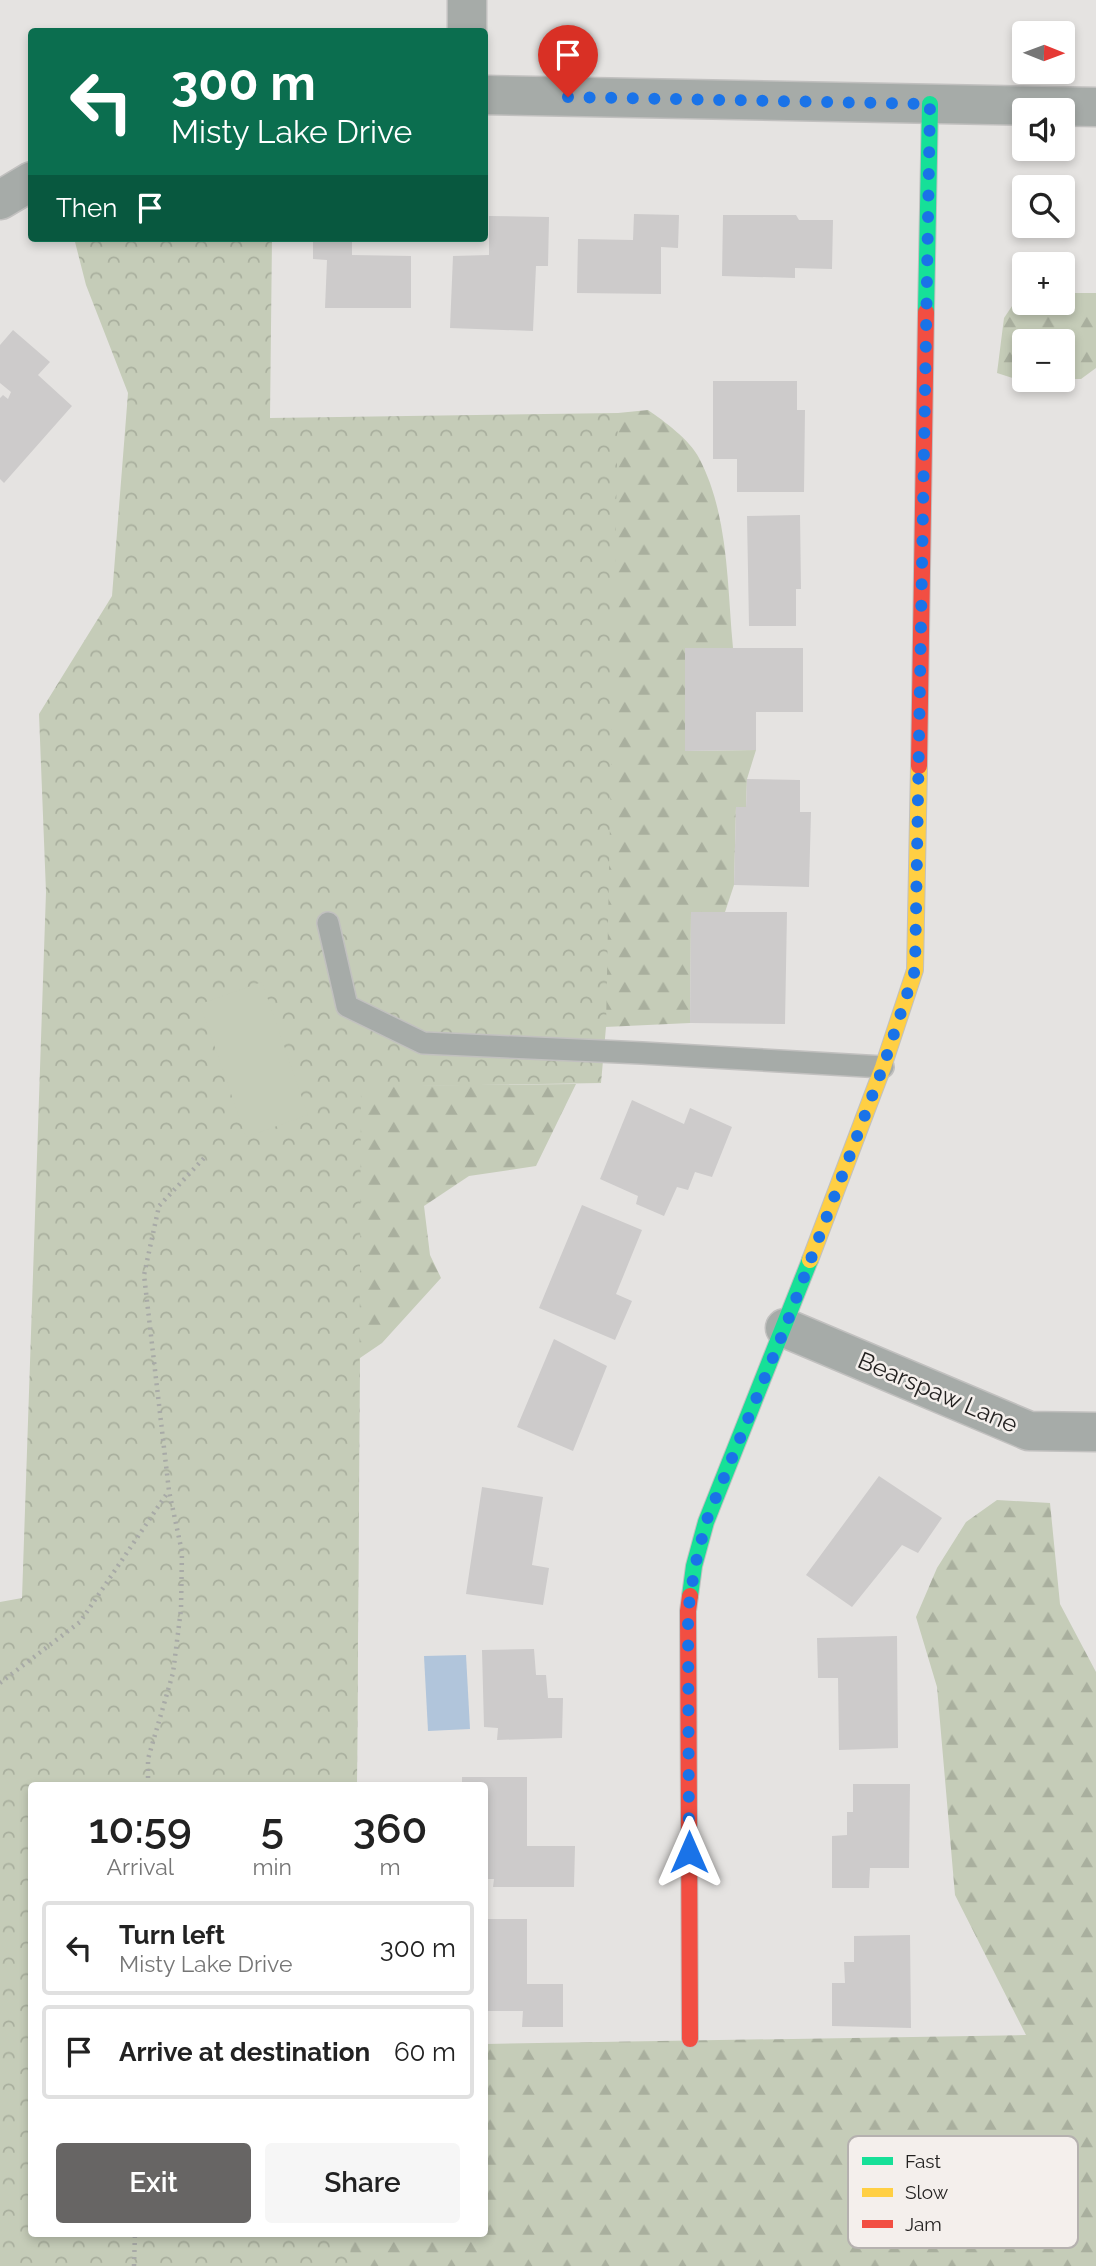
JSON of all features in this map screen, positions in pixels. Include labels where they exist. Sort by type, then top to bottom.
[{"type":"street","points":[[467,0],[467,28]]},
{"type":"street","points":[[488,95],[1096,107]]},
{"type":"street","points":[[690,2039],[688,1611],[695,1566],[706,1522],[785,1328],[883,1067],[915,970],[930,104]]},
{"type":"street","name":"Bearspaw Lane","points":[[785,1328],[1028,1431],[1096,1432]]},
{"type":"lane","points":[[328,923],[346,1006],[424,1044],[883,1067]]},
{"type":"path","points":[[148,1782],[148,1759],[173,1673],[181,1609],[182,1552],[169,1491],[144,1275],[159,1206],[204,1158]]},
{"type":"path","points":[[0,1683],[80,1622],[169,1491]]},
{"type":"path","points":[[134,2266],[135,2237]]},
{"type":"green space","points":[[75,242],[272,242],[270,418],[618,413],[606,1027],[601,1083],[361,1087],[357,1782],[28,1782],[28,2237],[351,2237],[350,2266],[0,2266],[0,1602],[22,1598],[46,892],[39,714],[112,596],[128,393],[86,285]]},
{"type":"green space","points":[[1075,293],[1096,293],[1096,368],[1081,379],[1075,379],[1075,329],[1012,329],[1012,378],[997,373],[1004,318],[1012,306],[1012,315],[1075,315]]},
{"type":"green space","points":[[648,410],[683,438],[699,458],[716,503],[725,551],[733,648],[685,648],[686,751],[756,750],[747,779],[746,807],[736,807],[734,885],[725,912],[691,912],[690,1023],[605,1027],[571,442],[618,413]]},
{"type":"green space","points":[[262,982],[308,1115],[246,1137],[200,1004]]},
{"type":"green space","points":[[576,1084],[536,1166],[469,1176],[424,1206],[430,1255],[441,1278],[382,1343],[360,1358],[357,1782],[53,1782],[361,1086]]},
{"type":"green space","points":[[997,1500],[1050,1503],[1060,1604],[1096,1672],[1096,2266],[0,2266],[28,2237],[488,2237],[488,2044],[1026,2035],[955,1895],[937,1687],[916,1617],[937,1568],[966,1522]]},
{"type":"water","points":[[466,1655],[470,1729],[428,1731],[424,1656]]},
{"type":"building","points":[[634,214],[679,215],[678,248],[661,247],[661,294],[577,293],[578,239],[633,240]]},
{"type":"building","points":[[723,215],[796,215],[799,220],[833,220],[832,269],[795,268],[795,278],[722,276]]},
{"type":"building","points":[[489,216],[549,217],[548,266],[536,266],[533,331],[450,328],[453,256],[489,255]]},
{"type":"building","points":[[313,242],[352,242],[352,255],[411,256],[411,308],[325,308],[327,260],[313,259]]},
{"type":"building","points":[[13,330],[50,362],[38,375],[72,406],[4,483],[0,479],[0,398],[3,395],[8,399],[11,392],[0,383],[0,345]]},
{"type":"building","points":[[713,381],[797,381],[797,410],[805,410],[804,492],[737,492],[737,459],[713,459]]},
{"type":"building","points":[[800,515],[801,589],[796,589],[796,626],[749,626],[747,516]]},
{"type":"building","points":[[685,648],[803,648],[803,712],[756,712],[756,750],[685,751]]},
{"type":"building","points":[[747,779],[800,780],[800,812],[811,812],[809,887],[734,885],[736,807],[746,807]]},
{"type":"building","points":[[691,912],[787,912],[785,1024],[690,1023]]},
{"type":"building","points":[[632,1100],[684,1124],[690,1108],[732,1127],[712,1177],[695,1172],[688,1190],[677,1187],[664,1216],[636,1204],[638,1196],[600,1179]]},
{"type":"building","points":[[582,1205],[642,1230],[616,1294],[632,1301],[615,1340],[539,1308]]},
{"type":"building","points":[[554,1339],[607,1366],[573,1451],[517,1427]]},
{"type":"building","points":[[879,1476],[942,1518],[918,1553],[902,1545],[852,1607],[806,1575]]},
{"type":"building","points":[[482,1487],[543,1497],[532,1565],[549,1568],[543,1605],[466,1594]]},
{"type":"building","points":[[897,1636],[898,1748],[839,1750],[838,1678],[818,1678],[817,1638]]},
{"type":"building","points":[[534,1649],[536,1675],[546,1675],[548,1698],[563,1698],[562,1738],[497,1740],[498,1728],[484,1727],[482,1650]]},
{"type":"building","points":[[462,1777],[527,1777],[527,1846],[575,1846],[574,1887],[493,1887],[494,1879],[488,1879],[488,1782],[462,1782]]},
{"type":"building","points":[[853,1784],[910,1784],[909,1868],[870,1868],[869,1888],[832,1888],[832,1836],[847,1835],[847,1812],[853,1812]]},
{"type":"building","points":[[488,1919],[527,1919],[527,1984],[563,1984],[563,2027],[522,2027],[523,2011],[488,2011]]},
{"type":"building","points":[[910,1935],[911,2028],[832,2026],[832,1983],[845,1983],[844,1962],[854,1962],[854,1936]]},
{"type":"traffic: fast","points":[[926,312],[930,104]]},
{"type":"traffic: fast","points":[[690,1596],[694,1566],[706,1522],[810,1260]]},
{"type":"traffic: slow","points":[[810,1260],[883,1067],[915,970],[919,766]]},
{"type":"traffic: jam","points":[[919,766],[926,312]]},
{"type":"traffic: jam","points":[[690,1596],[690,2039]]},
{"type":"route","points":[[568,97],[930,104],[915,970],[883,1067],[785,1328],[706,1522],[688,1611],[689,1852]]}]
